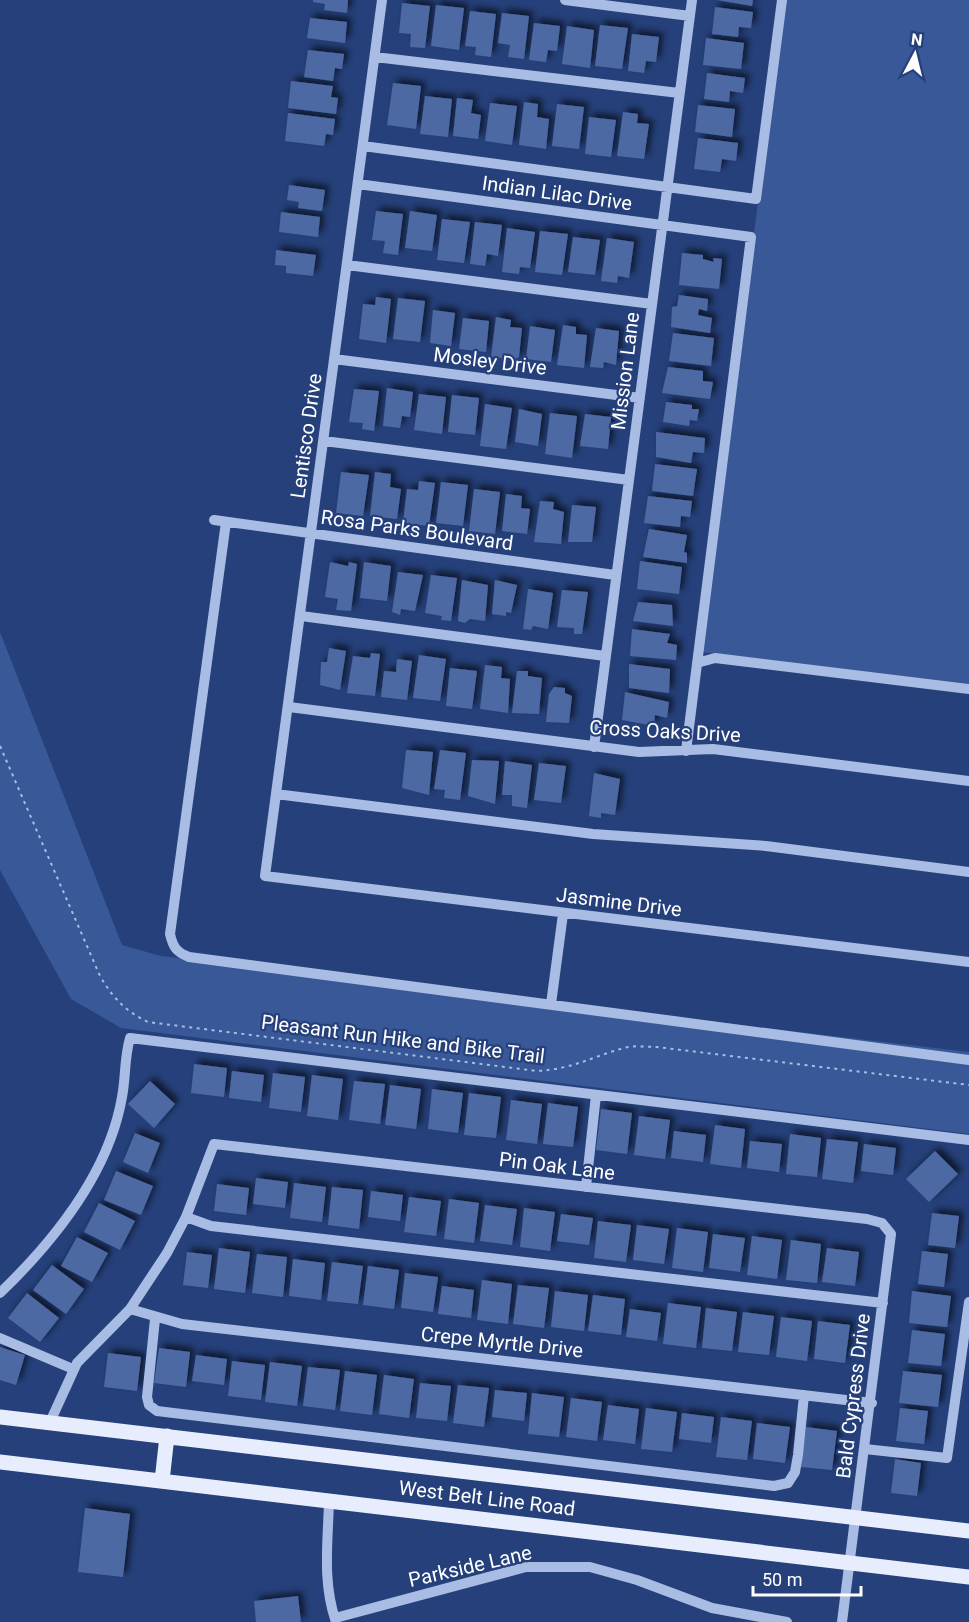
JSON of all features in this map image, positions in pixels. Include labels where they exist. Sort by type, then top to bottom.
[{"type":"main road","name":"West Belt Line Road","points":[[0,1417],[969,1531]]},
{"type":"main road","points":[[162,1481],[167,1436]]},
{"type":"main road","name":"West Belt Line Road","points":[[0,1462],[969,1577]]},
{"type":"street","name":"Lentisco Drive","points":[[265,876],[382,0]]},
{"type":"street","points":[[565,0],[690,16]]},
{"type":"street","name":"Mission Lane","points":[[594,747],[692,0]]},
{"type":"street","name":"Indian Lilac Drive","points":[[363,146],[756,199],[782,0]]},
{"type":"street","points":[[375,57],[679,93]]},
{"type":"street","name":"Indian Lilac Drive","points":[[358,184],[751,237],[697,663]]},
{"type":"street","points":[[347,265],[652,304]]},
{"type":"street","name":"Mosley Drive","points":[[334,359],[640,398]]},
{"type":"street","points":[[324,441],[629,480]]},
{"type":"street","name":"Rosa Parks Boulevard","points":[[214,520],[615,575]]},
{"type":"street","points":[[226,522],[170,934],[174,948],[189,957],[969,1060]]},
{"type":"street","points":[[301,616],[605,656]]},
{"type":"street","points":[[686,751],[697,663],[715,658],[969,690]]},
{"type":"street","name":"Cross Oaks Drive","points":[[289,707],[639,752],[713,749],[969,781]]},
{"type":"street","points":[[276,794],[593,834],[754,845],[969,872]]},
{"type":"street","name":"Jasmine Drive","points":[[265,876],[969,962]]},
{"type":"street","points":[[551,1004],[563,914]]},
{"type":"street","points":[[0,1293],[68,1218],[108,1147],[122,1096],[124,1059],[130,1038],[969,1140]]},
{"type":"street","points":[[586,1187],[596,1095]]},
{"type":"street","name":"Pin Oak Lane","points":[[186,1217],[214,1144],[867,1219],[882,1223],[891,1234]]},
{"type":"street","points":[[50,1422],[73,1369],[130,1309],[167,1253],[186,1217],[211,1226],[883,1304]]},
{"type":"street","name":"Bald Cypress Drive","points":[[842,1622],[872,1403],[891,1234]]},
{"type":"street","points":[[865,1449],[947,1458],[969,1302]]},
{"type":"street","name":"Crepe Myrtle Drive","points":[[130,1309],[182,1324],[872,1403]]},
{"type":"street","points":[[155,1318],[147,1397],[149,1405],[158,1411],[774,1486],[788,1484],[795,1472],[804,1395]]},
{"type":"street","points":[[0,1338],[73,1369]]},
{"type":"street","points":[[329,1501],[326,1573],[328,1600],[336,1620]]},
{"type":"street","name":"Parkside Lane","points":[[336,1620],[526,1567],[590,1568],[636,1580],[712,1608],[788,1622]]},
{"type":"path","name":"Pleasant Run Hike and Bike Trail","points":[[0,746],[100,976],[113,998],[131,1014],[148,1022],[537,1071],[560,1070],[625,1047],[648,1047],[969,1085]]},
{"type":"shaded area","points":[[784,0],[969,0],[969,684],[700,652]]},
{"type":"shaded area","points":[[0,632],[122,945],[161,956],[969,1052],[969,1134],[121,1028],[71,999],[0,870]]},
{"type":"building","points":[[313,0],[348,0],[347,13],[324,10],[325,4],[313,2]]},
{"type":"building","points":[[717,0],[753,0],[752,6]]},
{"type":"building","points":[[402,3],[430,6],[425,48],[410,47],[411,34],[399,33]]},
{"type":"building","points":[[436,5],[464,8],[459,50],[431,46]]},
{"type":"building","points":[[715,7],[753,12],[751,28],[739,27],[738,37],[712,34]]},
{"type":"building","points":[[470,11],[496,14],[491,57],[475,55],[476,47],[465,46]]},
{"type":"building","points":[[502,13],[529,16],[524,59],[508,57],[510,45],[498,43]]},
{"type":"building","points":[[310,18],[347,22],[345,43],[307,38]]},
{"type":"building","points":[[534,23],[560,26],[557,51],[548,50],[546,62],[529,60]]},
{"type":"building","points":[[600,25],[628,28],[622,69],[595,66]]},
{"type":"building","points":[[567,26],[594,30],[590,68],[562,64]]},
{"type":"building","points":[[632,34],[659,37],[656,62],[646,61],[644,73],[628,71]]},
{"type":"building","points":[[706,38],[744,43],[741,69],[703,65]]},
{"type":"building","points":[[308,50],[344,54],[342,69],[335,68],[333,81],[304,77]]},
{"type":"building","points":[[707,73],[745,78],[743,93],[730,91],[729,102],[704,99]]},
{"type":"building","points":[[291,81],[333,86],[331,97],[338,98],[336,114],[288,108]]},
{"type":"building","points":[[393,83],[421,86],[416,129],[387,125]]},
{"type":"building","points":[[425,96],[452,99],[448,137],[420,134]]},
{"type":"building","points":[[457,98],[473,100],[471,113],[481,115],[478,139],[453,136]]},
{"type":"building","points":[[524,102],[538,104],[537,117],[549,119],[546,149],[519,145]]},
{"type":"building","points":[[490,103],[517,106],[512,145],[485,141]]},
{"type":"building","points":[[557,104],[584,107],[579,149],[552,146]]},
{"type":"building","points":[[698,105],[735,109],[732,137],[695,132]]},
{"type":"building","points":[[623,112],[638,114],[637,123],[649,124],[644,159],[617,156]]},
{"type":"building","points":[[288,113],[335,119],[333,135],[326,134],[324,146],[285,141]]},
{"type":"building","points":[[589,117],[616,120],[611,157],[585,154]]},
{"type":"building","points":[[698,138],[738,143],[736,161],[722,159],[720,172],[694,169]]},
{"type":"building","points":[[289,185],[325,190],[322,211],[298,208],[299,202],[287,200]]},
{"type":"building","points":[[376,211],[403,214],[398,255],[383,253],[385,241],[372,240]]},
{"type":"building","points":[[410,211],[437,215],[432,251],[405,248]]},
{"type":"building","points":[[281,212],[320,217],[318,237],[279,232]]},
{"type":"building","points":[[442,219],[470,222],[464,263],[437,260]]},
{"type":"building","points":[[475,222],[502,225],[498,256],[487,254],[485,266],[470,264]]},
{"type":"building","points":[[507,228],[535,232],[530,268],[520,267],[519,274],[502,272]]},
{"type":"building","points":[[540,231],[568,234],[562,275],[535,272]]},
{"type":"building","points":[[573,237],[600,240],[595,275],[568,272]]},
{"type":"building","points":[[607,238],[634,242],[629,278],[618,276],[617,283],[601,281]]},
{"type":"building","points":[[276,250],[316,255],[313,276],[286,273],[286,266],[275,265]]},
{"type":"building","points":[[682,253],[703,255],[703,259],[714,262],[713,258],[722,259],[719,289],[679,285]]},
{"type":"building","points":[[679,295],[708,299],[707,311],[699,309],[698,315],[712,318],[710,333],[671,327],[672,307],[677,306]]},
{"type":"building","points":[[376,297],[391,299],[386,343],[359,339],[363,304],[375,305]]},
{"type":"building","points":[[398,298],[425,301],[420,342],[393,339]]},
{"type":"building","points":[[433,310],[455,313],[451,346],[430,343]]},
{"type":"building","points":[[496,317],[511,320],[510,327],[522,328],[519,357],[513,360],[491,357]]},
{"type":"building","points":[[463,318],[489,321],[486,352],[459,349]]},
{"type":"building","points":[[563,325],[576,327],[576,334],[587,335],[584,368],[557,365]]},
{"type":"building","points":[[530,326],[555,330],[551,362],[526,359]]},
{"type":"building","points":[[596,328],[619,331],[616,365],[604,362],[603,368],[590,367]]},
{"type":"building","points":[[673,333],[714,338],[711,366],[669,361]]},
{"type":"building","points":[[668,367],[703,371],[703,381],[713,382],[710,399],[662,393]]},
{"type":"building","points":[[387,388],[413,392],[410,417],[402,416],[400,428],[383,426]]},
{"type":"building","points":[[354,389],[379,391],[374,431],[362,429],[363,423],[349,422]]},
{"type":"building","points":[[419,394],[446,397],[442,434],[414,430]]},
{"type":"building","points":[[452,395],[479,398],[475,435],[448,432]]},
{"type":"building","points":[[666,402],[692,405],[692,409],[699,409],[697,421],[690,420],[689,426],[663,422]]},
{"type":"building","points":[[485,404],[512,408],[506,449],[480,446]]},
{"type":"building","points":[[519,409],[542,414],[538,446],[515,442]]},
{"type":"building","points":[[550,413],[577,416],[572,458],[545,454]]},
{"type":"building","points":[[585,414],[611,417],[608,449],[580,446]]},
{"type":"building","points":[[656,432],[705,438],[704,453],[693,452],[691,463],[656,457]]},
{"type":"building","points":[[655,464],[697,469],[693,496],[652,491]]},
{"type":"building","points":[[341,472],[369,475],[363,516],[336,513]]},
{"type":"building","points":[[375,472],[391,474],[390,487],[401,489],[397,519],[370,516]]},
{"type":"building","points":[[419,481],[435,483],[429,526],[403,523],[407,489],[418,490]]},
{"type":"building","points":[[441,482],[468,485],[463,526],[436,523]]},
{"type":"building","points":[[474,489],[500,492],[495,534],[469,531]]},
{"type":"building","points":[[506,494],[522,496],[521,508],[530,509],[527,534],[502,531]]},
{"type":"building","points":[[648,496],[692,501],[690,517],[681,516],[680,527],[644,523]]},
{"type":"building","points":[[540,501],[554,502],[553,509],[564,512],[561,544],[534,542]]},
{"type":"building","points":[[572,505],[596,507],[592,542],[568,542]]},
{"type":"building","points":[[649,529],[687,535],[684,552],[687,553],[687,563],[643,557]]},
{"type":"building","points":[[640,561],[682,567],[679,594],[637,589]]},
{"type":"building","points":[[330,562],[348,566],[349,562],[357,564],[351,611],[336,610],[338,599],[325,597]]},
{"type":"building","points":[[364,562],[391,566],[387,601],[360,598]]},
{"type":"building","points":[[398,572],[423,575],[415,611],[401,609],[400,615],[392,612]]},
{"type":"building","points":[[431,575],[457,578],[451,621],[441,620],[442,616],[425,613]]},
{"type":"building","points":[[462,580],[488,585],[485,621],[470,619],[465,623],[458,621]]},
{"type":"building","points":[[495,580],[517,585],[511,613],[506,612],[506,616],[492,614]]},
{"type":"building","points":[[528,589],[553,593],[548,629],[533,626],[531,630],[523,629]]},
{"type":"building","points":[[562,590],[588,592],[582,634],[574,634],[574,628],[557,627]]},
{"type":"building","points":[[638,602],[672,605],[673,626],[633,621]]},
{"type":"building","points":[[632,629],[670,634],[667,643],[677,645],[676,660],[630,656]]},
{"type":"building","points":[[329,648],[346,651],[340,690],[320,685],[321,662],[327,662]]},
{"type":"building","points":[[371,653],[380,654],[375,696],[347,693],[353,656],[370,658]]},
{"type":"building","points":[[419,655],[446,659],[440,701],[413,698]]},
{"type":"building","points":[[397,659],[412,661],[407,700],[381,697],[384,671],[396,672]]},
{"type":"building","points":[[629,664],[670,669],[669,693],[629,688]]},
{"type":"building","points":[[485,665],[502,667],[501,678],[510,679],[508,713],[480,709]]},
{"type":"building","points":[[450,668],[477,671],[472,709],[446,706]]},
{"type":"building","points":[[517,671],[528,671],[528,676],[542,678],[539,714],[512,713]]},
{"type":"building","points":[[554,687],[565,688],[565,693],[572,696],[569,723],[546,722],[549,694]]},
{"type":"building","points":[[625,692],[669,702],[667,718],[655,715],[654,726],[622,720]]},
{"type":"building","points":[[406,750],[433,752],[429,795],[402,788]]},
{"type":"building","points":[[440,750],[466,753],[460,800],[444,798],[445,790],[434,789]]},
{"type":"building","points":[[472,760],[499,761],[495,804],[468,796]]},
{"type":"building","points":[[505,761],[532,765],[527,808],[512,806],[512,795],[502,795]]},
{"type":"building","points":[[539,763],[566,766],[561,803],[534,800]]},
{"type":"building","points":[[594,773],[620,779],[615,815],[601,813],[601,818],[589,816]]},
{"type":"building","points":[[194,1064],[227,1068],[224,1097],[191,1093]]},
{"type":"building","points":[[232,1071],[264,1075],[261,1102],[229,1098]]},
{"type":"building","points":[[273,1073],[305,1077],[301,1112],[269,1108]]},
{"type":"building","points":[[312,1075],[343,1079],[338,1120],[307,1116]]},
{"type":"building","points":[[150,1081],[175,1104],[154,1128],[128,1104]]},
{"type":"building","points":[[354,1081],[385,1084],[380,1124],[349,1120]]},
{"type":"building","points":[[390,1085],[421,1089],[416,1129],[385,1125]]},
{"type":"building","points":[[432,1089],[463,1093],[458,1133],[428,1129]]},
{"type":"building","points":[[469,1093],[501,1097],[496,1138],[464,1135]]},
{"type":"building","points":[[511,1100],[542,1104],[537,1144],[506,1140]]},
{"type":"building","points":[[548,1103],[578,1107],[573,1147],[543,1144]]},
{"type":"building","points":[[601,1109],[632,1113],[627,1154],[596,1150]]},
{"type":"building","points":[[639,1116],[670,1120],[665,1159],[634,1155]]},
{"type":"building","points":[[715,1125],[745,1129],[741,1168],[710,1164]]},
{"type":"building","points":[[674,1131],[706,1135],[703,1162],[671,1158]]},
{"type":"building","points":[[135,1133],[160,1143],[148,1173],[123,1162]]},
{"type":"building","points":[[790,1134],[821,1138],[817,1177],[786,1174]]},
{"type":"building","points":[[827,1139],[858,1142],[853,1183],[822,1179]]},
{"type":"building","points":[[750,1141],[782,1144],[779,1172],[747,1168]]},
{"type":"building","points":[[864,1144],[896,1148],[893,1175],[861,1171]]},
{"type":"building","points":[[935,1151],[958,1174],[929,1202],[906,1179]]},
{"type":"building","points":[[116,1171],[153,1186],[141,1215],[104,1200]]},
{"type":"building","points":[[256,1178],[288,1182],[285,1208],[253,1204]]},
{"type":"building","points":[[294,1183],[326,1187],[322,1222],[290,1218]]},
{"type":"building","points":[[217,1184],[249,1188],[246,1215],[214,1211]]},
{"type":"building","points":[[332,1187],[363,1190],[359,1229],[328,1225]]},
{"type":"building","points":[[371,1191],[403,1195],[400,1221],[368,1217]]},
{"type":"building","points":[[409,1197],[441,1201],[436,1236],[404,1232]]},
{"type":"building","points":[[449,1199],[479,1203],[474,1243],[444,1239]]},
{"type":"building","points":[[99,1203],[135,1221],[120,1250],[84,1232]]},
{"type":"building","points":[[485,1205],[517,1209],[512,1245],[480,1241]]},
{"type":"building","points":[[524,1208],[555,1212],[550,1251],[520,1247]]},
{"type":"building","points":[[932,1213],[959,1216],[955,1248],[928,1245]]},
{"type":"building","points":[[561,1214],[593,1218],[589,1245],[557,1241]]},
{"type":"building","points":[[598,1221],[631,1225],[626,1262],[594,1258]]},
{"type":"building","points":[[637,1225],[669,1229],[664,1264],[633,1260]]},
{"type":"building","points":[[677,1228],[708,1232],[703,1272],[672,1268]]},
{"type":"building","points":[[713,1234],[745,1238],[740,1272],[709,1268]]},
{"type":"building","points":[[752,1236],[782,1240],[777,1279],[747,1275]]},
{"type":"building","points":[[77,1237],[108,1253],[92,1282],[61,1266]]},
{"type":"building","points":[[791,1240],[821,1244],[817,1283],[786,1280]]},
{"type":"building","points":[[219,1248],[250,1252],[245,1293],[214,1289]]},
{"type":"building","points":[[827,1248],[859,1252],[855,1286],[822,1282]]},
{"type":"building","points":[[922,1251],[948,1254],[944,1287],[918,1284]]},
{"type":"building","points":[[187,1252],[212,1255],[208,1288],[183,1285]]},
{"type":"building","points":[[257,1254],[287,1257],[283,1297],[252,1293]]},
{"type":"building","points":[[293,1259],[325,1263],[321,1300],[289,1296]]},
{"type":"building","points":[[332,1262],[363,1266],[358,1304],[327,1301]]},
{"type":"building","points":[[52,1265],[84,1289],[66,1314],[33,1290]]},
{"type":"building","points":[[368,1266],[399,1270],[394,1309],[363,1305]]},
{"type":"building","points":[[405,1273],[438,1277],[433,1312],[401,1308]]},
{"type":"building","points":[[482,1280],[512,1284],[508,1324],[477,1320]]},
{"type":"building","points":[[518,1285],[549,1288],[544,1328],[513,1324]]},
{"type":"building","points":[[442,1286],[474,1290],[471,1318],[438,1314]]},
{"type":"building","points":[[555,1291],[588,1295],[584,1331],[551,1327]]},
{"type":"building","points":[[912,1291],[951,1296],[947,1327],[909,1323]]},
{"type":"building","points":[[27,1293],[59,1318],[40,1342],[8,1318]]},
{"type":"building","points":[[593,1295],[625,1299],[621,1335],[588,1331]]},
{"type":"building","points":[[668,1303],[701,1307],[696,1348],[663,1344]]},
{"type":"building","points":[[706,1308],[737,1312],[732,1351],[702,1348]]},
{"type":"building","points":[[630,1309],[661,1313],[657,1341],[626,1337]]},
{"type":"building","points":[[743,1312],[774,1316],[769,1355],[738,1352]]},
{"type":"building","points":[[781,1317],[812,1321],[807,1361],[776,1357]]},
{"type":"building","points":[[818,1321],[850,1325],[845,1363],[814,1359]]},
{"type":"building","points":[[912,1330],[945,1334],[941,1366],[908,1363]]},
{"type":"building","points":[[0,1347],[25,1355],[16,1385],[0,1380]]},
{"type":"building","points":[[159,1348],[190,1352],[186,1387],[154,1383]]},
{"type":"building","points":[[108,1353],[141,1357],[137,1391],[104,1387]]},
{"type":"building","points":[[196,1355],[227,1359],[224,1385],[192,1381]]},
{"type":"building","points":[[232,1361],[265,1365],[261,1400],[228,1396]]},
{"type":"building","points":[[270,1362],[302,1366],[297,1406],[265,1402]]},
{"type":"building","points":[[308,1367],[340,1370],[335,1410],[303,1406]]},
{"type":"building","points":[[345,1371],[377,1375],[372,1415],[340,1411]]},
{"type":"building","points":[[903,1371],[942,1375],[938,1407],[899,1403]]},
{"type":"building","points":[[384,1375],[414,1379],[409,1418],[379,1414]]},
{"type":"building","points":[[420,1383],[451,1386],[447,1421],[416,1418]]},
{"type":"building","points":[[458,1385],[489,1388],[484,1427],[453,1423]]},
{"type":"building","points":[[495,1390],[527,1393],[524,1421],[492,1417]]},
{"type":"building","points":[[532,1393],[564,1397],[559,1437],[528,1434]]},
{"type":"building","points":[[571,1398],[602,1402],[597,1441],[566,1437]]},
{"type":"building","points":[[608,1405],[639,1409],[635,1444],[603,1440]]},
{"type":"building","points":[[646,1408],[677,1412],[672,1452],[641,1449]]},
{"type":"building","points":[[900,1408],[928,1411],[924,1444],[896,1441]]},
{"type":"building","points":[[682,1413],[714,1417],[711,1443],[679,1439]]},
{"type":"building","points":[[721,1417],[752,1421],[747,1460],[716,1457]]},
{"type":"building","points":[[757,1423],[790,1427],[785,1463],[753,1459]]},
{"type":"building","points":[[806,1427],[837,1431],[832,1470],[801,1467]]},
{"type":"building","points":[[895,1459],[921,1463],[917,1496],[891,1493]]},
{"type":"building","points":[[85,1508],[130,1514],[123,1577],[78,1572]]},
{"type":"building","points":[[298,1596],[301,1622],[256,1622],[254,1601]]}]
